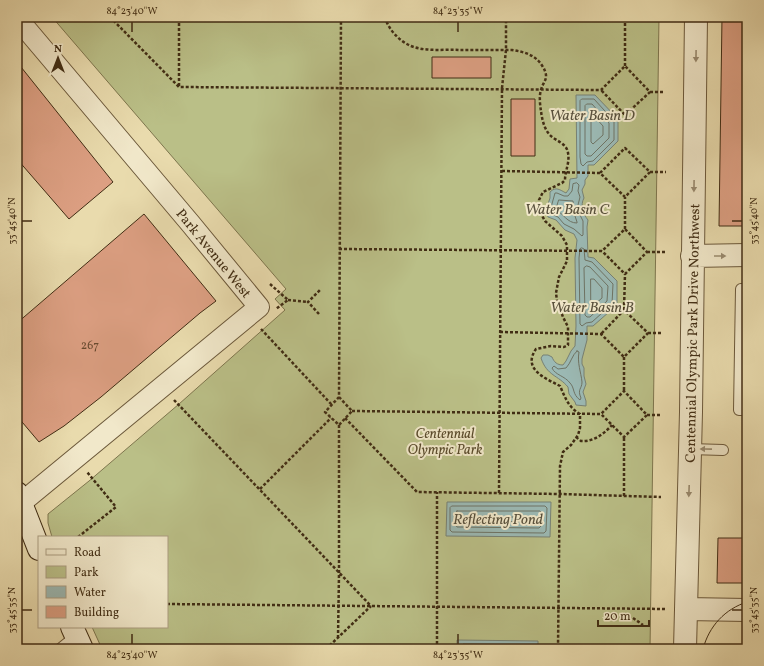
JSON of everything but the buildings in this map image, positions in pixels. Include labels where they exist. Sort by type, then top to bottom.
[{"type":"street","name":"Centennial Olympic Park Drive Northwest","points":[[685,649],[690,449],[696,17]]},
{"type":"street","name":"Park Avenue West","points":[[17,18],[190,223],[259,308],[19,498]]},
{"type":"street","points":[[692,256],[747,255]]},
{"type":"street","points":[[19,498],[38,546]]},
{"type":"street","points":[[686,610],[747,610]]},
{"type":"lane","points":[[747,289],[741,289],[740,361],[740,410],[747,410]]},
{"type":"lane","points":[[690,449],[723,450]]},
{"type":"path","points":[[110,17],[179,86],[601,90],[625,115],[650,92],[666,92]]},
{"type":"path","points":[[179,17],[179,86]]},
{"type":"path","points":[[339,425],[325,412],[338,398],[341,17]]},
{"type":"path","points":[[385,17],[387,24],[400,39],[416,48],[430,50],[506,50],[524,52],[536,58],[544,69],[546,81],[541,89],[540,107],[544,124],[548,134],[567,147],[568,154],[564,180],[562,183],[544,192],[539,200],[538,206],[545,221],[566,241],[567,262],[559,278],[556,293],[557,301],[568,326],[568,345],[564,347],[551,346],[536,349],[532,354],[531,360],[532,366],[540,375],[560,386],[564,398],[573,410],[580,414]]},
{"type":"path","points":[[499,493],[502,88],[506,50],[506,17]]},
{"type":"path","points":[[625,17],[625,66],[650,92]]},
{"type":"path","points":[[601,90],[625,66]]},
{"type":"path","points":[[600,173],[625,148],[650,172],[666,172]]},
{"type":"path","points":[[502,172],[600,173],[625,197]]},
{"type":"path","points":[[339,249],[602,251],[624,229],[625,197],[650,172]]},
{"type":"path","points":[[624,229],[647,252]]},
{"type":"path","points":[[601,334],[624,310],[624,274],[602,251]]},
{"type":"path","points":[[624,274],[647,252],[665,252]]},
{"type":"path","points":[[270,284],[288,300],[308,302],[319,314]]},
{"type":"path","points":[[308,302],[320,290]]},
{"type":"path","points":[[281,306],[288,300]]},
{"type":"path","points":[[624,310],[648,333],[663,333]]},
{"type":"path","points":[[258,325],[332,405]]},
{"type":"path","points":[[500,332],[601,334],[624,357],[624,391],[647,415]]},
{"type":"path","points":[[624,357],[648,333]]},
{"type":"path","points":[[338,398],[352,411],[601,414],[624,391]]},
{"type":"path","points":[[172,398],[371,606]]},
{"type":"path","points":[[338,638],[340,573],[339,425],[352,411]]},
{"type":"path","points":[[558,649],[560,471],[562,456],[566,448],[571,445],[580,428],[580,414]]},
{"type":"path","points":[[601,414],[624,437],[624,496]]},
{"type":"path","points":[[624,437],[647,415],[662,415]]},
{"type":"path","points":[[260,489],[331,418]]},
{"type":"path","points":[[345,418],[418,492],[661,497]]},
{"type":"path","points":[[576,437],[581,441],[594,439],[607,431],[612,425]]},
{"type":"path","points":[[79,536],[116,507],[86,471]]},
{"type":"path","points":[[437,492],[437,649]]},
{"type":"path","points":[[168,604],[686,610]]},
{"type":"path","points":[[326,649],[371,606]]},
{"type":"path","points":[[633,618],[642,625]]},
{"type":"green space","name":"Centennial Olympic Park","points":[[52,17],[659,17],[650,649],[102,649],[92,628],[168,628],[168,536],[52,536],[48,523],[48,514],[179,404],[285,310],[275,299],[286,289]]},
{"type":"water","points":[[576,95],[595,95],[618,119],[618,141],[594,165],[588,165],[588,176],[582,190],[584,198],[582,204],[583,209],[588,220],[588,257],[594,258],[617,281],[617,305],[593,326],[587,326],[587,340],[582,359],[586,384],[583,392],[586,406],[576,405],[569,394],[568,387],[546,368],[541,358],[543,355],[548,355],[552,357],[556,363],[563,365],[575,346],[575,258],[577,240],[574,234],[565,230],[556,220],[548,217],[546,210],[550,198],[550,192],[556,189],[566,193],[569,189],[570,179],[577,178]]},
{"type":"water","name":"Reflecting Pond","points":[[447,502],[551,502],[550,537],[446,536]]},
{"type":"water","points":[[457,640],[538,641],[538,649],[457,649]]},
{"type":"tram line","points":[[703,649],[709,633],[719,620],[732,609],[747,602]]},
{"type":"water label","name":"Water Basin D","points":[[592,115]]},
{"type":"water label","name":"Water Basin C","points":[[567,209]]},
{"type":"water label","name":"Water Basin B","points":[[592,307]]}]
